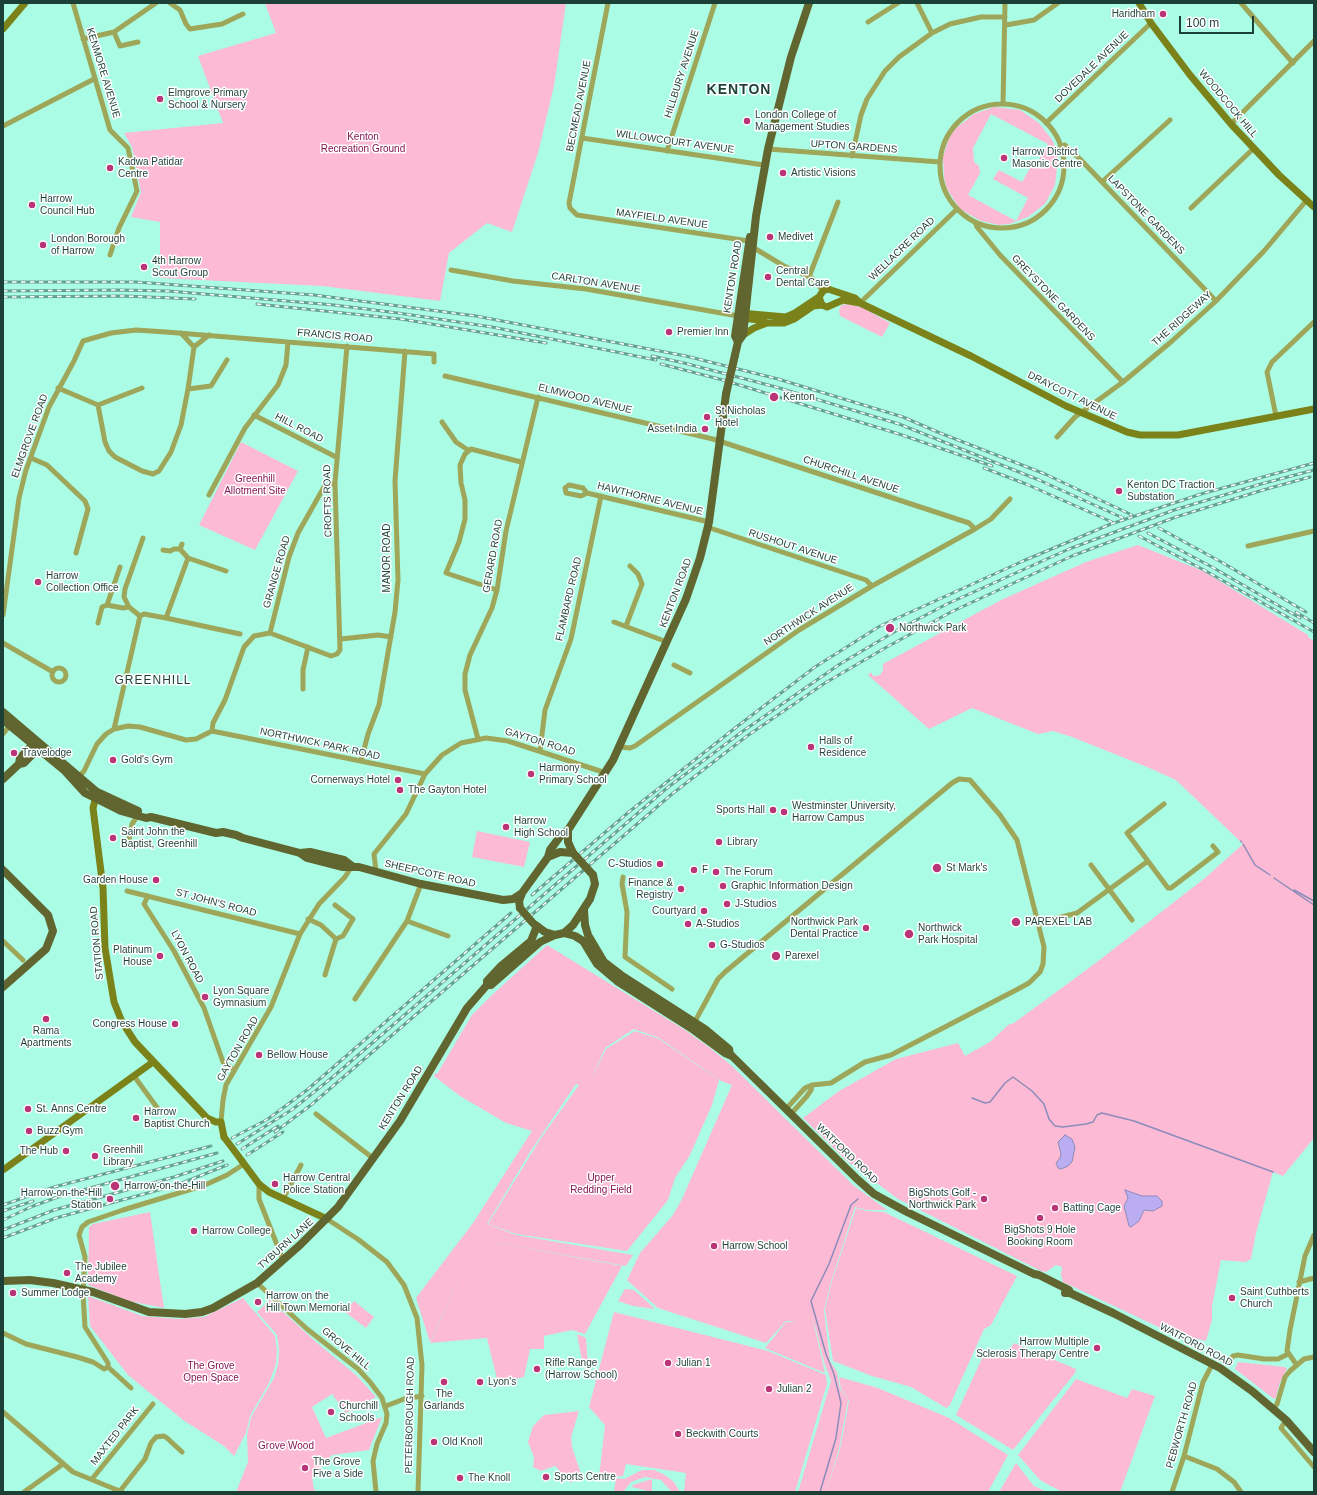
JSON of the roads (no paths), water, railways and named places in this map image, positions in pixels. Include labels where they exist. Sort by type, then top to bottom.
[{"type":"main road","name":"KENTON ROAD","points":[[738,342],[734,336],[741,315],[751,244],[752,221],[756,216],[764,165],[791,56],[809,3]]},
{"type":"main road","name":"KENTON ROAD","points":[[548,857],[550,850],[562,834],[568,830],[606,773],[620,747],[691,584],[700,558],[708,525],[726,394],[738,342],[743,335],[741,315]]},
{"type":"main road","points":[[3,712],[12,723],[65,771],[77,779]]},
{"type":"main road","points":[[3,720],[12,723]]},
{"type":"main road","points":[[3,779],[19,764],[24,763],[37,745]]},
{"type":"main road","name":"SHEEPCOTE ROAD","points":[[77,779],[96,795],[139,813],[148,814],[151,817],[216,833],[221,837],[229,839],[235,840],[243,838],[300,854],[310,852],[344,860],[352,866],[376,871],[421,884],[503,900],[520,908]]},
{"type":"main road","points":[[568,830],[568,842],[573,854],[594,875],[595,884],[584,910],[573,925],[564,933],[555,935],[535,924],[520,908],[519,900],[522,893],[548,857],[560,852],[573,854]]},
{"type":"main road","points":[[3,870],[48,915],[53,931],[50,943],[46,949],[3,987]]},
{"type":"main road","points":[[503,900],[512,900],[522,893]]},
{"type":"main road","name":"WATFORD ROAD","points":[[584,910],[585,925],[588,935],[604,962],[693,1025],[725,1054],[730,1054],[857,1180],[874,1194],[906,1212],[1034,1274],[1039,1275],[1069,1290],[1070,1293],[1212,1363],[1244,1384],[1286,1420],[1314,1452]]},
{"type":"main road","name":"KENTON ROAD","points":[[327,1219],[374,1159],[414,1099],[467,1008],[487,985],[487,981],[501,966],[531,941],[535,924]]},
{"type":"main road","name":"WATFORD ROAD","points":[[564,933],[575,936],[582,941],[597,964],[617,981],[693,1025]]},
{"type":"main road","name":"KENTON ROAD","points":[[487,985],[491,985],[540,942],[555,935]]},
{"type":"main road","name":"TYBURN LANE","points":[[3,1281],[41,1281],[83,1290],[149,1312],[185,1314],[202,1312],[213,1308],[257,1283],[327,1219]]},
{"type":"street","points":[[3,29],[25,3]]},
{"type":"street","name":"KENMORE AVENUE","points":[[73,3],[82,39],[110,130],[128,148],[136,191],[119,228],[110,255]]},
{"type":"street","points":[[82,39],[114,32],[156,3]]},
{"type":"street","points":[[170,3],[180,10],[186,24],[190,29],[222,24],[243,14]]},
{"type":"street","name":"BECMEAD AVENUE","points":[[572,212],[569,203],[608,3]]},
{"type":"street","name":"HILLBURY AVENUE","points":[[668,151],[715,3]]},
{"type":"street","points":[[868,22],[898,3]]},
{"type":"street","points":[[917,3],[932,34]]},
{"type":"street","points":[[1003,104],[1006,26],[1005,3]]},
{"type":"street","points":[[1006,26],[1034,20],[1058,3]]},
{"type":"street","name":"WOODCOCK HILL","points":[[1139,3],[1151,23],[1190,75],[1231,124],[1253,149],[1314,207]]},
{"type":"street","points":[[1241,3],[1292,63]]},
{"type":"street","points":[[852,156],[860,115],[873,88],[885,71],[899,57],[932,34],[950,24],[969,19],[1005,16]]},
{"type":"street","name":"DOVEDALE AVENUE","points":[[1046,123],[1151,23]]},
{"type":"street","points":[[114,32],[120,46],[138,42]]},
{"type":"street","points":[[1231,124],[1314,41]]},
{"type":"street","points":[[3,126],[94,79]]},
{"type":"street","points":[[1003,104],[1012,105],[1032,112],[1046,123],[1060,146],[1063,158],[1063,177],[1056,195],[1048,208],[1028,222],[1008,228],[985,226],[976,222],[957,209],[945,191],[940,174],[940,162],[945,142],[958,122],[979,109],[989,105],[1003,104]]},
{"type":"street","points":[[1102,182],[1170,120]]},
{"type":"street","name":"WILLOWCOURT AVENUE","points":[[582,138],[764,165]]},
{"type":"street","name":"LAPSTONE GARDENS","points":[[1060,146],[1065,145],[1216,301]]},
{"type":"street","name":"UPTON GARDENS","points":[[768,149],[940,162]]},
{"type":"street","points":[[1190,208],[1253,149]]},
{"type":"street","name":"THE RIDGEWAY","points":[[1057,437],[1080,413],[1123,382],[1172,342],[1216,301],[1264,251],[1306,201]]},
{"type":"street","points":[[809,277],[838,202]]},
{"type":"street","name":"WELLACRE ROAD","points":[[862,300],[957,209]]},
{"type":"street","name":"MAYFIELD AVENUE","points":[[572,212],[589,217],[751,244]]},
{"type":"street","name":"GREYSTONE GARDENS","points":[[976,222],[977,228],[1000,255],[1123,382]]},
{"type":"street","name":"DRAYCOTT AVENUE","points":[[751,244],[784,266],[815,280],[821,294],[822,304],[829,307],[837,301],[862,300]]},
{"type":"street","name":"CARLTON AVENUE","points":[[451,270],[513,281],[586,289],[741,315]]},
{"type":"street","name":"DRAYCOTT AVENUE","points":[[821,294],[830,289],[836,293],[852,296],[862,300],[1080,413],[1127,432],[1140,435],[1178,435],[1314,409]]},
{"type":"street","points":[[836,293],[837,301]]},
{"type":"street","points":[[741,315],[786,317],[821,294]]},
{"type":"street","points":[[743,335],[754,328],[767,323],[789,322],[813,306],[822,304]]},
{"type":"street","points":[[741,315],[767,323]]},
{"type":"street","points":[[1276,416],[1267,372],[1272,362],[1314,322]]},
{"type":"street","name":"FRANCIS ROAD","points":[[83,341],[111,333],[136,330],[434,354],[434,362]]},
{"type":"street","points":[[181,333],[194,347]]},
{"type":"street","points":[[98,405],[105,442],[109,451],[115,457],[142,471],[153,474],[159,471],[164,466],[171,452],[181,426],[194,347],[209,335]]},
{"type":"street","name":"ELMGROVE ROAD","points":[[3,616],[19,498],[49,407],[83,341]]},
{"type":"street","points":[[209,496],[245,428],[278,385],[286,365],[288,342]]},
{"type":"street","name":"CROFTS ROAD","points":[[308,647],[332,656],[337,654],[340,650],[341,639],[335,483],[336,457],[347,346]]},
{"type":"street","name":"MANOR ROAD","points":[[361,761],[368,734],[379,705],[395,612],[398,580],[395,481],[405,351]]},
{"type":"street","points":[[188,389],[211,386],[226,360]]},
{"type":"street","name":"ELMWOOD AVENUE","points":[[446,376],[720,441]]},
{"type":"street","points":[[58,388],[98,405],[142,388]]},
{"type":"street","name":"GERARD ROAD","points":[[478,739],[465,690],[465,674],[470,655],[492,608],[497,590],[506,530],[521,462],[538,397]]},
{"type":"street","name":"HILL ROAD","points":[[254,415],[336,457]]},
{"type":"street","points":[[442,422],[456,442],[468,450],[471,449],[521,462]]},
{"type":"street","name":"CHURCHILL AVENUE","points":[[720,441],[969,523],[975,529]]},
{"type":"street","points":[[468,450],[464,454],[460,465],[461,483],[465,500],[465,519],[459,542],[446,573],[497,590]]},
{"type":"street","points":[[31,458],[47,465],[85,501],[88,509],[76,553]]},
{"type":"street","name":"GRANGE ROAD","points":[[270,633],[289,558],[298,533],[324,487],[335,483]]},
{"type":"street","name":"HAWTHORNE AVENUE","points":[[587,493],[708,525]]},
{"type":"street","name":"FLAMBARD ROAD","points":[[540,751],[544,710],[571,639],[601,496]]},
{"type":"street","name":"NORTHWICK AVENUE","points":[[620,747],[630,748],[635,746],[799,630],[872,586],[975,529],[991,519],[1010,499]]},
{"type":"street","name":"RUSHOUT AVENUE","points":[[708,525],[866,580],[872,586]]},
{"type":"street","points":[[1248,546],[1314,531]]},
{"type":"street","points":[[140,616],[129,607],[124,597],[125,589],[143,538]]},
{"type":"street","points":[[163,550],[170,551],[181,546],[188,558],[226,571]]},
{"type":"street","points":[[166,618],[188,558]]},
{"type":"street","points":[[626,626],[642,584],[638,574],[630,566]]},
{"type":"street","points":[[98,623],[102,607],[106,605],[120,567]]},
{"type":"street","points":[[106,605],[123,608],[129,607]]},
{"type":"street","points":[[140,616],[144,614],[240,634]]},
{"type":"street","points":[[114,730],[140,616]]},
{"type":"street","points":[[614,622],[667,642]]},
{"type":"street","points":[[77,779],[97,744],[106,734],[114,730],[128,726],[186,740],[196,739],[212,731],[213,723],[225,700],[244,647],[254,636],[270,633],[308,647],[303,670],[303,690]]},
{"type":"street","points":[[341,639],[378,635],[391,637]]},
{"type":"street","points":[[3,643],[53,672]]},
{"type":"street","points":[[674,665],[690,673]]},
{"type":"street","points":[[3,734],[12,723]]},
{"type":"street","name":"NORTHWICK PARK ROAD","points":[[212,731],[425,774]]},
{"type":"street","name":"GAYTON ROAD","points":[[376,871],[374,854],[409,810],[425,774],[432,764],[452,748],[467,741],[478,739],[508,741],[606,773]]},
{"type":"street","points":[[693,1025],[718,979],[725,972],[952,782],[960,779],[970,780],[1009,827],[1018,843],[1039,923],[1045,956],[1040,972],[1029,982],[891,1056],[865,1062],[831,1083],[812,1085],[805,1088],[788,1111]]},
{"type":"street","name":"STATION ROAD","points":[[96,795],[93,808],[103,888],[105,948],[114,1002],[127,1030],[153,1062],[207,1118],[216,1122],[221,1122]]},
{"type":"street","points":[[1164,804],[1127,833],[1168,888],[1171,888],[1218,852],[1213,846]]},
{"type":"street","points":[[128,845],[132,824],[139,813]]},
{"type":"street","points":[[1039,923],[1077,913],[1148,861]]},
{"type":"street","points":[[1091,865],[1132,920]]},
{"type":"street","name":"GAYTON ROAD","points":[[221,1122],[226,1085],[271,1007],[300,934],[308,919],[319,904],[345,876],[352,866]]},
{"type":"street","points":[[623,877],[622,884],[627,909],[625,957],[672,989]]},
{"type":"street","points":[[355,999],[408,921],[421,884]]},
{"type":"street","name":"ST JOHN'S ROAD","points":[[127,891],[300,934]]},
{"type":"street","name":"LYON ROAD","points":[[148,896],[144,904],[174,952],[204,1008],[223,1062],[234,1070]]},
{"type":"street","points":[[325,975],[336,939],[343,936],[353,919],[335,905]]},
{"type":"street","points":[[308,919],[321,925],[336,939]]},
{"type":"street","points":[[408,921],[448,936]]},
{"type":"street","points":[[3,941],[23,960]]},
{"type":"street","points":[[3,1170],[153,1062]]},
{"type":"street","points":[[134,1076],[161,1113]]},
{"type":"street","points":[[316,1114],[374,1159]]},
{"type":"street","points":[[108,1368],[108,1362],[85,1327],[83,1290],[85,1257],[79,1235],[80,1230],[84,1224],[123,1210],[190,1191],[225,1176],[243,1162],[224,1137],[221,1122]]},
{"type":"street","name":"PETERBOROUGH ROAD","points":[[243,1162],[259,1184],[283,1199],[327,1219],[377,1253],[404,1285],[417,1318],[421,1353],[422,1396],[418,1492]]},
{"type":"street","points":[[283,1199],[301,1165]]},
{"type":"street","points":[[259,1184],[259,1199],[283,1260]]},
{"type":"street","points":[[1296,1364],[1288,1354],[1290,1330],[1305,1256],[1314,1235]]},
{"type":"street","points":[[1299,1282],[1314,1278]]},
{"type":"street","name":"GROVE HILL","points":[[257,1283],[307,1329],[358,1369],[370,1382],[386,1406]]},
{"type":"street","points":[[3,1333],[26,1344],[93,1362],[104,1369],[108,1368],[130,1388]]},
{"type":"street","points":[[1229,1362],[1233,1356],[1238,1355],[1264,1359],[1278,1359],[1288,1354]]},
{"type":"street","points":[[1273,1409],[1277,1404],[1285,1377],[1296,1364],[1304,1359],[1314,1357]]},
{"type":"street","name":"PEBWORTH ROAD","points":[[1172,1492],[1184,1456],[1203,1382],[1212,1363]]},
{"type":"street","points":[[376,1492],[373,1461],[377,1444],[386,1423],[386,1406],[404,1399],[422,1396]]},
{"type":"street","name":"MAXTED PARK","points":[[92,1479],[152,1404]]},
{"type":"street","points":[[3,1412],[73,1472],[121,1492],[145,1459],[148,1447],[156,1437],[164,1436],[182,1452]]},
{"type":"street","points":[[1286,1420],[1282,1428],[1314,1467]]},
{"type":"street","points":[[1184,1456],[1217,1469],[1234,1482],[1241,1492]]},
{"type":"street","points":[[24,1492],[63,1464]]},
{"type":"waterway","points":[[1243,844],[1255,865],[1270,875]]},
{"type":"waterway","points":[[1274,878],[1314,905]]},
{"type":"waterway","points":[[1294,890],[1314,901]]},
{"type":"waterway","points":[[972,1098],[985,1103],[990,1102],[1005,1083],[1013,1077],[1032,1091],[1044,1104],[1049,1119],[1055,1126],[1063,1127],[1086,1124],[1093,1122],[1097,1115],[1102,1113],[1134,1121],[1273,1172]]},
{"type":"waterway","points":[[820,1492],[836,1438],[841,1403],[834,1374],[826,1354],[811,1301],[829,1264],[851,1205],[858,1199]]},
{"type":"railway","points":[[3,282],[136,282],[314,295],[476,316],[686,356],[778,379],[903,417],[1045,474],[1132,515]]},
{"type":"railway","points":[[3,291],[168,291],[334,305],[492,327],[656,360]]},
{"type":"railway","points":[[3,297],[125,296],[195,299]]},
{"type":"railway","points":[[257,304],[401,319],[546,343]]},
{"type":"railway","points":[[652,356],[776,387],[899,424],[1039,480],[1123,518]]},
{"type":"railway","points":[[661,364],[723,380],[899,434],[992,466]]},
{"type":"railway","points":[[532,895],[630,811],[739,725],[815,667],[880,626],[1023,561],[1111,524],[1201,494],[1314,463]]},
{"type":"railway","points":[[984,468],[1026,484],[1112,522]]},
{"type":"railway","points":[[237,1144],[293,1109],[334,1076],[667,788],[743,731],[840,664],[901,628],[947,604],[1069,549],[1174,510],[1314,470]]},
{"type":"railway","points":[[275,1132],[311,1105],[672,794],[747,736],[825,683],[951,612],[1072,556],[1176,517],[1310,477]]},
{"type":"railway","points":[[1159,528],[1223,563],[1306,612]]},
{"type":"railway","points":[[1148,533],[1212,567],[1300,618]]},
{"type":"railway","points":[[1139,536],[1204,570],[1314,632]]},
{"type":"railway","points":[[1296,612],[1314,623]]},
{"type":"railway","points":[[232,1138],[268,1119],[307,1090],[511,913]]},
{"type":"railway","points":[[242,1149],[278,1126]]},
{"type":"railway","points":[[247,1155],[283,1132]]},
{"type":"railway","points":[[3,1205],[54,1187],[211,1146]]},
{"type":"railway","points":[[3,1220],[33,1206],[61,1196],[217,1153]]},
{"type":"railway","points":[[3,1230],[54,1210],[174,1177],[223,1161]]},
{"type":"railway","points":[[3,1238],[56,1218],[177,1185],[227,1165]]},
{"type":"railway","points":[[3,1211],[33,1201]]},
{"type":"place","name":"Haridham","points":[[1163,14]]},
{"type":"place","name":"Elmgrove Primary School & Nursery","points":[[160,99]]},
{"type":"place","name":"London College of Management Studies","points":[[747,121]]},
{"type":"place","name":"Harrow District Masonic Centre","points":[[1004,158]]},
{"type":"place","name":"Kadwa Patidar Centre","points":[[110,168]]},
{"type":"place","name":"Artistic Visions","points":[[783,173]]},
{"type":"place","name":"Harrow Council Hub","points":[[32,205]]},
{"type":"place","name":"Medivet","points":[[770,237]]},
{"type":"place","name":"London Borough of Harrow","points":[[43,245]]},
{"type":"place","name":"4th Harrow Scout Group","points":[[144,267]]},
{"type":"place","name":"Central Dental Care","points":[[768,277]]},
{"type":"place","name":"Premier Inn","points":[[669,332]]},
{"type":"place","name":"Kenton","points":[[774,397]]},
{"type":"place","name":"St Nicholas Hotel","points":[[707,417]]},
{"type":"place","name":"Asset India","points":[[705,429]]},
{"type":"place","name":"Kenton DC Traction Substation","points":[[1119,491]]},
{"type":"place","name":"Harrow Collection Office","points":[[38,582]]},
{"type":"place","name":"Northwick Park","points":[[890,628]]},
{"type":"place","name":"Halls of Residence","points":[[811,747]]},
{"type":"place","name":"Travelodge","points":[[14,753]]},
{"type":"place","name":"Gold's Gym","points":[[113,760]]},
{"type":"place","name":"Harmony Primary School","points":[[531,774]]},
{"type":"place","name":"Cornerways Hotel","points":[[398,780]]},
{"type":"place","name":"The Gayton Hotel","points":[[400,790]]},
{"type":"place","name":"Sports Hall","points":[[773,810]]},
{"type":"place","name":"Westminster University, Harrow Campus","points":[[784,812]]},
{"type":"place","name":"Harrow High School","points":[[506,827]]},
{"type":"place","name":"Saint John the Baptist, Greenhill","points":[[113,838]]},
{"type":"place","name":"Library","points":[[719,842]]},
{"type":"place","name":"C-Studios","points":[[660,864]]},
{"type":"place","name":"St Mark's","points":[[937,868]]},
{"type":"place","name":"F","points":[[694,870]]},
{"type":"place","name":"The Forum","points":[[716,872]]},
{"type":"place","name":"Garden House","points":[[156,880]]},
{"type":"place","name":"Graphic Information Design","points":[[723,886]]},
{"type":"place","name":"Finance & Registry","points":[[681,889]]},
{"type":"place","name":"J-Studios","points":[[727,904]]},
{"type":"place","name":"Courtyard","points":[[704,911]]},
{"type":"place","name":"PAREXEL LAB","points":[[1016,922]]},
{"type":"place","name":"A-Studios","points":[[688,924]]},
{"type":"place","name":"Northwick Park Dental Practice","points":[[866,928]]},
{"type":"place","name":"Northwick Park Hospital","points":[[909,934]]},
{"type":"place","name":"G-Studios","points":[[712,945]]},
{"type":"place","name":"Platinum House","points":[[160,956]]},
{"type":"place","name":"Parexel","points":[[776,956]]},
{"type":"place","name":"Lyon Square Gymnasium","points":[[205,997]]},
{"type":"place","name":"Rama Apartments","points":[[46,1019]]},
{"type":"place","name":"Congress House","points":[[175,1024]]},
{"type":"place","name":"Bellow House","points":[[259,1055]]},
{"type":"place","name":"St. Anns Centre","points":[[28,1109]]},
{"type":"place","name":"Harrow Baptist Church","points":[[136,1118]]},
{"type":"place","name":"Buzz Gym","points":[[29,1131]]},
{"type":"place","name":"The Hub","points":[[66,1151]]},
{"type":"place","name":"Greenhill Library","points":[[95,1156]]},
{"type":"place","name":"Harrow Central Police Station","points":[[275,1184]]},
{"type":"place","name":"Harrow-on-the-Hill","points":[[115,1186]]},
{"type":"place","name":"Harrow-on-the-Hill Station","points":[[110,1199]]},
{"type":"place","name":"BigShots Golf - Northwick Park","points":[[984,1199]]},
{"type":"place","name":"Batting Cage","points":[[1055,1208]]},
{"type":"place","name":"BigShots 9 Hole Booking Room","points":[[1040,1218]]},
{"type":"place","name":"Harrow College","points":[[194,1231]]},
{"type":"place","name":"Harrow School","points":[[714,1246]]},
{"type":"place","name":"The Jubilee Academy","points":[[67,1273]]},
{"type":"place","name":"Summer Lodge","points":[[13,1293]]},
{"type":"place","name":"Saint Cuthberts Church","points":[[1232,1298]]},
{"type":"place","name":"Harrow on the Hill Town Memorial","points":[[258,1302]]},
{"type":"place","name":"Harrow Multiple Sclerosis Therapy Centre","points":[[1097,1348]]},
{"type":"place","name":"Julian 1","points":[[668,1363]]},
{"type":"place","name":"Rifle Range (Harrow School)","points":[[537,1369]]},
{"type":"place","name":"The Garlands","points":[[444,1382]]},
{"type":"place","name":"Lyon's","points":[[480,1382]]},
{"type":"place","name":"Julian 2","points":[[769,1389]]},
{"type":"place","name":"Churchill Schools","points":[[331,1412]]},
{"type":"place","name":"Beckwith Courts","points":[[678,1434]]},
{"type":"place","name":"Old Knoll","points":[[434,1442]]},
{"type":"place","name":"The Grove Five a Side","points":[[305,1468]]},
{"type":"place","name":"Sports Centre","points":[[546,1477]]},
{"type":"place","name":"The Knoll","points":[[460,1478]]},
{"type":"district","name":"KENTON","points":[[739,90]]},
{"type":"district","name":"GREENHILL","points":[[153,681]]},
{"type":"park label","name":"Kenton Recreation Ground","points":[[363,142]]},
{"type":"park label","name":"Greenhill Allotment Site","points":[[255,484]]},
{"type":"park label","name":"Upper Redding Field","points":[[601,1184]]},
{"type":"park label","name":"The Grove Open Space","points":[[211,1372]]},
{"type":"park label","name":"Grove Wood","points":[[286,1446]]}]
